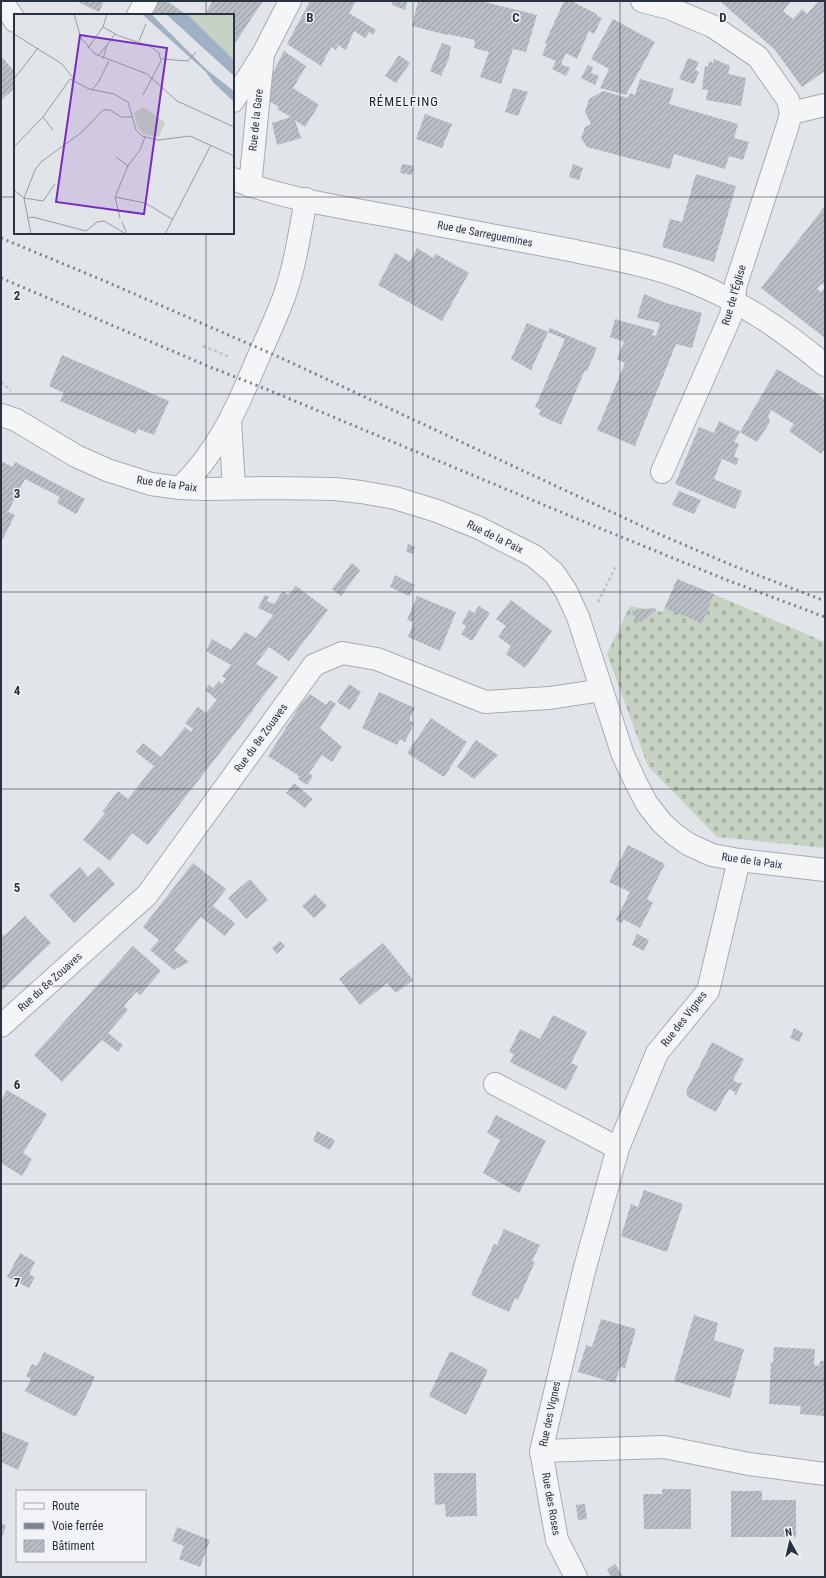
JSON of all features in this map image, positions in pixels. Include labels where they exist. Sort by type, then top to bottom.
[{"type":"street","points":[[2,1],[14,19]]},
{"type":"street","points":[[139,14],[146,1]]},
{"type":"street","name":"Rue de la Gare","points":[[234,99],[263,54],[290,1]]},
{"type":"street","points":[[642,1],[669,8],[712,26],[758,57],[788,100],[790,113],[825,105]]},
{"type":"street","points":[[1,19],[14,21]]},
{"type":"street","name":"Rue de la Gare","points":[[241,183],[263,54]]},
{"type":"street","name":"Rue de l'Église","points":[[662,472],[731,315],[736,284],[787,128],[790,113]]},
{"type":"street","name":"Rue de Sarreguemines","points":[[241,183],[306,199],[645,266],[694,282],[734,300],[768,321],[825,365]]},
{"type":"street","points":[[180,488],[207,459],[230,422],[284,297],[291,272],[306,199]]},
{"type":"street","name":"Rue de la Paix","points":[[1,415],[16,420],[76,456],[106,470],[151,484],[180,488],[335,489],[395,498],[437,511],[477,527],[534,556],[554,573],[566,591],[578,617],[623,755],[647,804],[662,823],[688,844],[712,855],[739,860],[825,870]]},
{"type":"street","points":[[230,422],[234,488]]},
{"type":"street","name":"Rue du 8e Zouaves","points":[[1,1026],[147,895],[314,665],[342,653],[377,659],[485,702],[550,698],[602,690]]},
{"type":"street","name":"Rue des Vignes","points":[[739,860],[708,991],[657,1053],[618,1148],[584,1272],[541,1451],[664,1447],[749,1464],[825,1474]]},
{"type":"street","points":[[495,1084],[618,1148]]},
{"type":"street","name":"Rue des Roses","points":[[541,1451],[557,1540],[576,1577]]},
{"type":"path","points":[[203,346],[232,358]]},
{"type":"path","points":[[610,578],[616,566]]},
{"type":"green space","points":[[678,579],[825,642],[825,848],[717,837],[648,766],[607,654],[630,606],[662,612]]},
{"type":"building","points":[[76,1],[104,1],[99,12]]},
{"type":"building","points":[[159,1],[167,1],[184,13],[183,14],[151,14]]},
{"type":"building","points":[[213,1],[217,3],[218,1],[263,1],[234,44],[234,14],[205,14]]},
{"type":"building","points":[[310,1],[356,1],[349,13],[376,30],[373,35],[369,32],[365,38],[354,31],[346,50],[333,42],[338,46],[336,50],[331,47],[321,66],[287,44]]},
{"type":"building","points":[[393,1],[408,1],[405,10],[392,5]]},
{"type":"building","points":[[418,1],[481,1],[537,15],[526,52],[513,49],[501,84],[480,77],[489,52],[474,48],[475,40],[412,26]]},
{"type":"building","points":[[564,1],[571,1],[602,18],[594,34],[589,31],[577,59],[566,53],[561,64],[570,68],[566,76],[552,69],[556,61],[542,55],[547,44],[545,43]]},
{"type":"building","points":[[720,1],[791,1],[783,11],[793,19],[802,9],[807,14],[819,1],[825,1],[825,71],[802,87],[775,50]]},
{"type":"building","points":[[613,19],[655,42],[626,95],[600,88],[609,69],[591,59]]},
{"type":"building","points":[[442,43],[451,46],[449,58],[441,76],[430,71]]},
{"type":"building","points":[[284,51],[306,66],[293,88],[319,105],[305,127],[295,120],[301,138],[277,145],[272,123],[291,117],[277,109],[279,107],[266,99],[264,90]]},
{"type":"building","points":[[399,55],[410,63],[396,83],[385,76]]},
{"type":"building","points":[[1,56],[14,71],[14,89],[1,100]]},
{"type":"building","points":[[688,58],[699,62],[695,70],[699,72],[694,84],[679,79]]},
{"type":"building","points":[[714,59],[730,66],[728,74],[746,78],[741,106],[706,100],[708,90],[702,89],[705,66],[708,67],[709,61],[713,63]]},
{"type":"building","points":[[588,65],[593,67],[591,73],[599,76],[595,85],[581,78]]},
{"type":"building","points":[[640,79],[674,89],[669,104],[738,124],[734,138],[749,142],[743,160],[729,156],[725,169],[674,154],[670,169],[587,147],[581,138],[585,127],[591,124],[585,112],[589,99],[603,91],[628,98],[630,93],[635,95]]},
{"type":"building","points":[[513,88],[528,92],[518,116],[505,112]]},
{"type":"building","points":[[425,114],[452,124],[442,148],[416,139]]},
{"type":"building","points":[[402,164],[414,166],[412,175],[400,173]]},
{"type":"building","points":[[573,164],[583,168],[579,180],[569,177]]},
{"type":"building","points":[[696,174],[736,186],[714,262],[662,247],[670,219],[682,222]]},
{"type":"building","points":[[825,206],[825,282],[817,289],[821,292],[825,287],[825,338],[761,288]]},
{"type":"building","points":[[417,248],[433,258],[436,254],[469,273],[442,321],[378,285],[395,253],[410,262]]},
{"type":"building","points":[[644,294],[666,303],[702,313],[692,348],[676,344],[635,446],[597,430],[625,363],[617,359],[624,342],[610,337],[615,319],[654,330],[652,335],[656,336],[660,323],[637,318]]},
{"type":"building","points":[[527,323],[548,332],[531,370],[511,359]]},
{"type":"building","points":[[550,328],[597,348],[587,371],[585,370],[561,425],[539,415],[541,410],[535,407],[565,339],[548,332]]},
{"type":"building","points":[[62,355],[169,401],[154,435],[138,429],[136,434],[60,401],[64,393],[49,386]]},
{"type":"building","points":[[777,369],[825,399],[825,449],[821,454],[789,431],[794,424],[771,410],[768,416],[770,422],[757,442],[740,432]]},
{"type":"building","points":[[719,421],[740,432],[734,442],[739,444],[734,456],[739,459],[736,465],[722,459],[714,479],[742,491],[735,509],[675,484],[699,427],[714,433]]},
{"type":"building","points":[[1,461],[13,467],[15,462],[85,499],[76,514],[57,503],[60,497],[25,479],[8,512],[15,515],[1,542]]},
{"type":"building","points":[[679,491],[701,500],[694,514],[672,505]]},
{"type":"building","points":[[408,544],[415,547],[413,554],[406,552]]},
{"type":"building","points":[[352,563],[360,570],[341,596],[332,589]]},
{"type":"building","points":[[395,575],[415,585],[409,596],[390,587]]},
{"type":"building","points":[[677,579],[714,594],[702,623],[665,608]]},
{"type":"building","points":[[296,586],[328,610],[289,661],[269,647],[256,664],[278,677],[148,845],[132,833],[110,861],[83,840],[105,813],[102,812],[118,791],[128,799],[154,766],[136,752],[143,743],[161,757],[185,727],[191,732],[193,729],[185,723],[198,707],[206,713],[217,700],[205,690],[209,685],[213,688],[219,681],[222,684],[226,679],[222,676],[231,665],[206,651],[212,639],[231,650],[245,632],[256,638],[273,615],[258,608],[265,595],[269,597],[267,601],[274,604],[283,591],[288,595]]},
{"type":"building","points":[[417,596],[456,612],[440,651],[408,637],[414,622],[407,620]]},
{"type":"building","points":[[511,600],[552,631],[525,668],[506,654],[511,646],[498,637],[506,626],[496,619]]},
{"type":"building","points":[[479,606],[490,613],[472,641],[461,634],[466,626],[462,623],[469,610],[474,613]]},
{"type":"building","points":[[655,608],[656,610],[641,623],[631,612],[634,610]]},
{"type":"building","points":[[349,684],[361,692],[350,710],[337,702]]},
{"type":"building","points":[[379,692],[415,708],[409,720],[414,723],[405,742],[400,739],[397,745],[362,728]]},
{"type":"building","points":[[310,694],[326,705],[330,700],[336,704],[320,728],[342,747],[332,762],[322,755],[309,773],[313,776],[307,785],[298,779],[299,776],[268,756],[301,704]]},
{"type":"building","points":[[431,718],[467,742],[444,777],[407,753]]},
{"type":"building","points":[[476,740],[498,755],[474,779],[457,767]]},
{"type":"building","points":[[294,783],[313,799],[305,808],[286,793]]},
{"type":"building","points":[[628,845],[665,864],[647,899],[653,903],[640,928],[623,919],[622,923],[616,920],[630,892],[609,882]]},
{"type":"building","points":[[193,863],[226,889],[213,906],[235,923],[225,936],[201,917],[174,950],[189,962],[174,970],[150,950],[159,940],[143,927]]},
{"type":"building","points":[[80,867],[88,877],[99,867],[115,884],[74,923],[49,895]]},
{"type":"building","points":[[250,879],[268,900],[246,919],[228,898]]},
{"type":"building","points":[[315,894],[327,906],[314,918],[302,906]]},
{"type":"building","points":[[25,916],[51,943],[1,991],[1,933],[4,936]]},
{"type":"building","points":[[637,934],[649,940],[644,951],[632,945]]},
{"type":"building","points":[[280,941],[285,946],[277,954],[272,948]]},
{"type":"building","points":[[383,943],[413,980],[396,993],[387,983],[360,1005],[339,979]]},
{"type":"building","points":[[133,946],[161,971],[140,995],[136,992],[124,1006],[128,1010],[108,1033],[123,1045],[118,1052],[102,1040],[62,1082],[34,1055]]},
{"type":"building","points":[[553,1015],[587,1032],[571,1063],[578,1066],[566,1090],[510,1062],[514,1054],[509,1052],[520,1029],[540,1039]]},
{"type":"building","points":[[794,1028],[803,1033],[799,1042],[790,1038]]},
{"type":"building","points":[[712,1042],[744,1059],[733,1080],[740,1084],[740,1082],[742,1083],[736,1095],[734,1094],[735,1092],[729,1089],[716,1112],[688,1097],[686,1091]]},
{"type":"building","points":[[7,1090],[47,1114],[23,1153],[32,1159],[22,1176],[1,1163],[1,1100]]},
{"type":"building","points":[[496,1115],[546,1141],[519,1193],[483,1173],[500,1140],[487,1133]]},
{"type":"building","points":[[317,1131],[335,1140],[330,1150],[313,1141]]},
{"type":"building","points":[[644,1190],[683,1204],[667,1252],[621,1236],[631,1204],[638,1207]]},
{"type":"building","points":[[504,1229],[540,1245],[532,1261],[535,1262],[518,1300],[515,1298],[509,1312],[471,1295],[494,1244],[497,1245]]},
{"type":"building","points":[[20,1253],[35,1262],[29,1274],[35,1277],[29,1288],[7,1277]]},
{"type":"building","points":[[694,1315],[718,1323],[714,1340],[744,1349],[730,1398],[674,1381]]},
{"type":"building","points":[[601,1319],[636,1329],[625,1368],[620,1367],[615,1383],[578,1372],[586,1345],[592,1347]]},
{"type":"building","points":[[774,1347],[815,1349],[814,1365],[819,1366],[820,1361],[825,1361],[825,1416],[800,1414],[801,1406],[769,1404],[771,1362],[773,1363]]},
{"type":"building","points":[[450,1351],[488,1370],[466,1415],[429,1396]]},
{"type":"building","points":[[44,1352],[95,1377],[76,1417],[25,1391],[31,1379],[26,1376],[32,1364],[37,1366]]},
{"type":"building","points":[[1,1431],[29,1443],[18,1470],[1,1462]]},
{"type":"building","points":[[434,1473],[476,1473],[477,1516],[446,1517],[445,1504],[435,1505]]},
{"type":"building","points":[[662,1489],[691,1489],[691,1529],[644,1529],[643,1494],[662,1494]]},
{"type":"building","points":[[731,1491],[762,1491],[762,1500],[796,1500],[796,1537],[731,1537]]},
{"type":"building","points":[[585,1504],[587,1519],[578,1520],[576,1505]]},
{"type":"building","points":[[1,1523],[6,1526],[1,1540]]},
{"type":"building","points":[[177,1527],[210,1540],[200,1567],[179,1559],[184,1546],[172,1541]]},
{"type":"building","points":[[615,1564],[623,1577],[611,1577],[607,1570]]},
{"type":"railway","points":[[1,238],[107,282],[279,357],[661,535],[734,566],[825,601]]},
{"type":"railway","points":[[1,278],[210,367],[604,530],[727,580],[825,617]]},
{"type":"district","name":"RÉMELFING","points":[[404,101]]}]
